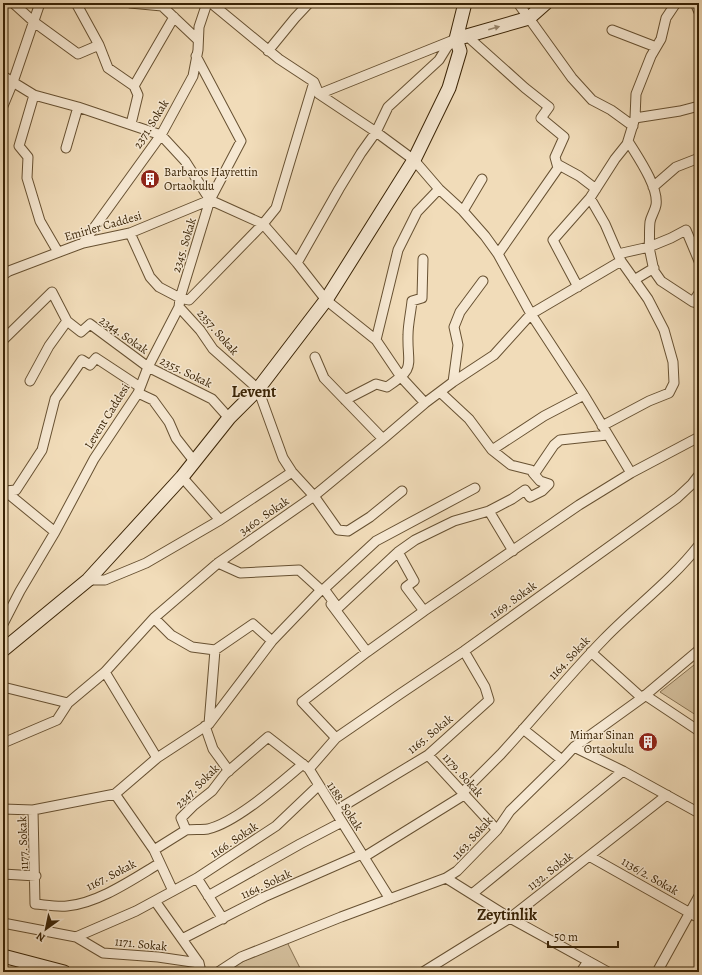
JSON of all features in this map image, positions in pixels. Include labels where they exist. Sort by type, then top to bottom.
[{"type":"street","points":[[13,3],[34,22],[78,54],[99,45]]},
{"type":"street","points":[[3,106],[13,82],[40,3]]},
{"type":"street","points":[[76,3],[99,45],[108,68],[134,86],[138,95],[131,124]]},
{"type":"street","points":[[130,3],[162,4],[198,40]]},
{"type":"street","name":"2371. Sokak","points":[[83,243],[161,135],[193,76],[198,50],[198,27],[207,3]]},
{"type":"street","points":[[211,3],[268,51],[314,82],[319,94],[376,132],[414,160],[438,189],[463,211],[485,236],[498,254],[531,314],[584,395],[630,473]]},
{"type":"street","points":[[268,51],[309,3]]},
{"type":"street","points":[[3,650],[88,580],[182,478],[229,418],[258,389],[326,300],[414,160],[449,88],[460,51],[465,3]]},
{"type":"street","points":[[518,3],[572,78],[592,100],[634,122],[699,106]]},
{"type":"street","points":[[319,94],[461,37],[529,18],[546,3]]},
{"type":"street","points":[[578,286],[553,240],[590,198],[615,159],[627,144],[634,122],[636,94],[656,47],[661,39],[666,18],[676,3]]},
{"type":"street","points":[[695,3],[699,12]]},
{"type":"street","points":[[134,86],[174,17]]},
{"type":"street","points":[[612,30],[656,47]]},
{"type":"street","points":[[297,263],[339,189],[376,132],[388,107],[439,60],[447,47],[461,37]]},
{"type":"street","points":[[461,37],[549,107],[542,118],[564,137],[555,157],[558,168],[498,254]]},
{"type":"street","name":"2345. Sokak","points":[[179,302],[210,200],[241,141],[196,56]]},
{"type":"street","points":[[3,76],[34,95],[78,107],[161,135],[185,161],[210,200],[263,224],[297,263],[326,300],[376,340],[401,377],[425,403]]},
{"type":"street","points":[[179,302],[189,300],[263,224],[276,208],[314,82]]},
{"type":"street","points":[[34,95],[19,146],[28,157],[27,178],[40,221],[58,252]]},
{"type":"street","points":[[66,148],[78,107]]},
{"type":"street","points":[[628,141],[643,165],[653,187],[656,204],[650,222],[649,247],[654,268],[661,282],[696,303],[699,293]]},
{"type":"street","points":[[653,187],[676,167],[699,158]]},
{"type":"street","points":[[557,164],[579,176],[596,189]]},
{"type":"street","points":[[463,211],[482,179]]},
{"type":"street","points":[[376,340],[398,250],[418,212],[438,189]]},
{"type":"street","points":[[590,198],[605,224],[620,258],[648,300],[664,330],[673,362],[674,383],[669,393],[649,401],[602,426]]},
{"type":"street","name":"Emirler Caddesi","points":[[5,270],[83,243],[130,233],[210,200]]},
{"type":"street","name":"3460. Sokak","points":[[3,743],[56,720],[68,703],[106,672],[154,618],[218,563],[314,496],[425,403],[453,382],[494,355],[531,314],[578,286],[620,258],[671,238],[686,230],[699,261]]},
{"type":"street","name":"2357. Sokak","points":[[130,233],[150,277],[159,287],[179,302],[213,349],[258,389]]},
{"type":"street","points":[[345,400],[376,384],[387,387],[401,377],[410,364],[408,335],[412,301],[422,298],[423,259]]},
{"type":"street","points":[[634,280],[654,268]]},
{"type":"street","points":[[453,382],[458,345],[454,327],[460,312],[483,280]]},
{"type":"street","points":[[3,340],[52,292],[67,321],[49,346],[30,381]]},
{"type":"street","name":"Levent Caddesi","points":[[3,624],[94,459],[139,390],[148,366],[179,302]]},
{"type":"street","name":"2344. Sokak","points":[[67,321],[81,332],[90,324],[148,366]]},
{"type":"street","points":[[314,357],[324,378],[383,439]]},
{"type":"street","points":[[4,492],[16,490],[42,450],[55,399],[82,360],[90,365],[96,358],[153,400],[169,422],[176,438],[194,461]]},
{"type":"street","name":"2355. Sokak","points":[[148,366],[212,398],[229,418]]},
{"type":"street","points":[[258,389],[283,458],[292,472],[314,496],[338,530],[348,530],[370,516],[402,491]]},
{"type":"street","points":[[218,563],[240,573],[299,570],[322,590],[338,608],[398,552],[415,540],[454,521],[489,511],[512,499],[525,490],[530,497],[542,491],[549,484],[540,481],[531,470],[511,466],[492,450],[469,419],[440,392]]},
{"type":"street","points":[[492,450],[544,416],[584,395]]},
{"type":"street","points":[[533,473],[535,473],[554,445],[560,440],[607,435]]},
{"type":"street","points":[[336,738],[302,702],[367,652],[424,611],[579,505],[630,473],[699,437]]},
{"type":"street","points":[[88,580],[105,580],[146,563],[220,520],[292,472]]},
{"type":"street","name":"1169. Sokak","points":[[306,767],[336,738],[464,651],[677,498],[699,475]]},
{"type":"street","points":[[182,478],[220,520]]},
{"type":"street","points":[[3,809],[33,810],[115,794],[157,758],[207,725],[272,641],[322,590],[376,541],[476,488]]},
{"type":"street","points":[[4,492],[55,532]]},
{"type":"street","points":[[489,511],[513,551]]},
{"type":"street","name":"1164. Sokak","points":[[182,939],[264,897],[363,856],[463,794],[523,729],[571,673],[681,566],[699,545]]},
{"type":"street","points":[[398,552],[414,581],[406,587],[424,611]]},
{"type":"street","points":[[322,590],[367,652]]},
{"type":"street","points":[[154,618],[171,635],[192,646],[215,650],[253,624],[272,641]]},
{"type":"street","points":[[215,650],[207,725],[213,749],[229,771]]},
{"type":"street","name":"1163. Sokak","points":[[218,972],[241,957],[341,917],[446,878],[457,871],[497,830],[510,811],[574,747],[644,697],[699,650]]},
{"type":"street","name":"1165. Sokak","points":[[335,811],[428,754],[489,700],[485,686],[464,651]]},
{"type":"street","points":[[591,652],[644,697],[699,731]]},
{"type":"street","points":[[106,672],[157,758]]},
{"type":"street","points":[[3,687],[68,703]]},
{"type":"street","points":[[523,729],[562,760]]},
{"type":"street","name":"2347. Sokak","points":[[186,830],[181,818],[192,806],[212,791],[229,771],[268,737]]},
{"type":"street","name":"1188. Sokak","points":[[268,737],[306,767],[390,899]]},
{"type":"street","points":[[574,747],[623,771],[699,813]]},
{"type":"street","name":"1179. Sokak","points":[[428,754],[497,830]]},
{"type":"street","points":[[154,850],[186,830],[208,829],[225,822],[306,767]]},
{"type":"street","points":[[472,894],[623,771]]},
{"type":"street","name":"1166. Sokak","points":[[155,901],[198,878],[276,826],[318,786]]},
{"type":"street","points":[[115,794],[154,850],[173,891]]},
{"type":"street","name":"1132. Sokak","points":[[423,972],[510,918],[667,795]]},
{"type":"street","name":"1177. Sokak","points":[[33,810],[36,876]]},
{"type":"street","points":[[208,896],[342,822]]},
{"type":"street","name":"1136/2. Sokak","points":[[589,856],[699,918]]},
{"type":"street","name":"1167. Sokak","points":[[36,876],[36,904],[67,906],[92,900],[117,888],[160,863]]},
{"type":"street","points":[[3,874],[36,876]]},
{"type":"street","points":[[198,878],[223,919]]},
{"type":"street","points":[[446,878],[510,918],[608,972]]},
{"type":"street","points":[[657,972],[699,896]]},
{"type":"street","points":[[155,901],[199,963],[201,972]]},
{"type":"street","name":"1171. Sokak","points":[[76,937],[155,901]]},
{"type":"street","name":"1171. Sokak","points":[[3,923],[76,937],[103,953],[158,957],[199,963]]},
{"type":"street","points":[[3,956],[64,972]]},
{"type":"street","points":[[581,972],[588,961]]},
{"type":"street","points":[[432,966],[442,972]]},
{"type":"shaded area","points":[[699,661],[699,717],[660,692]]},
{"type":"shaded area","points":[[286,940],[302,972],[222,972]]},
{"type":"place","name":"Barbaros Hayrettin Ortaokulu","points":[[150,179]]},
{"type":"place","name":"Mimar Sinan Ortaokulu","points":[[648,742]]},
{"type":"district","name":"Levent","points":[[254,391]]},
{"type":"district","name":"Zeytinlik","points":[[507,914]]}]
